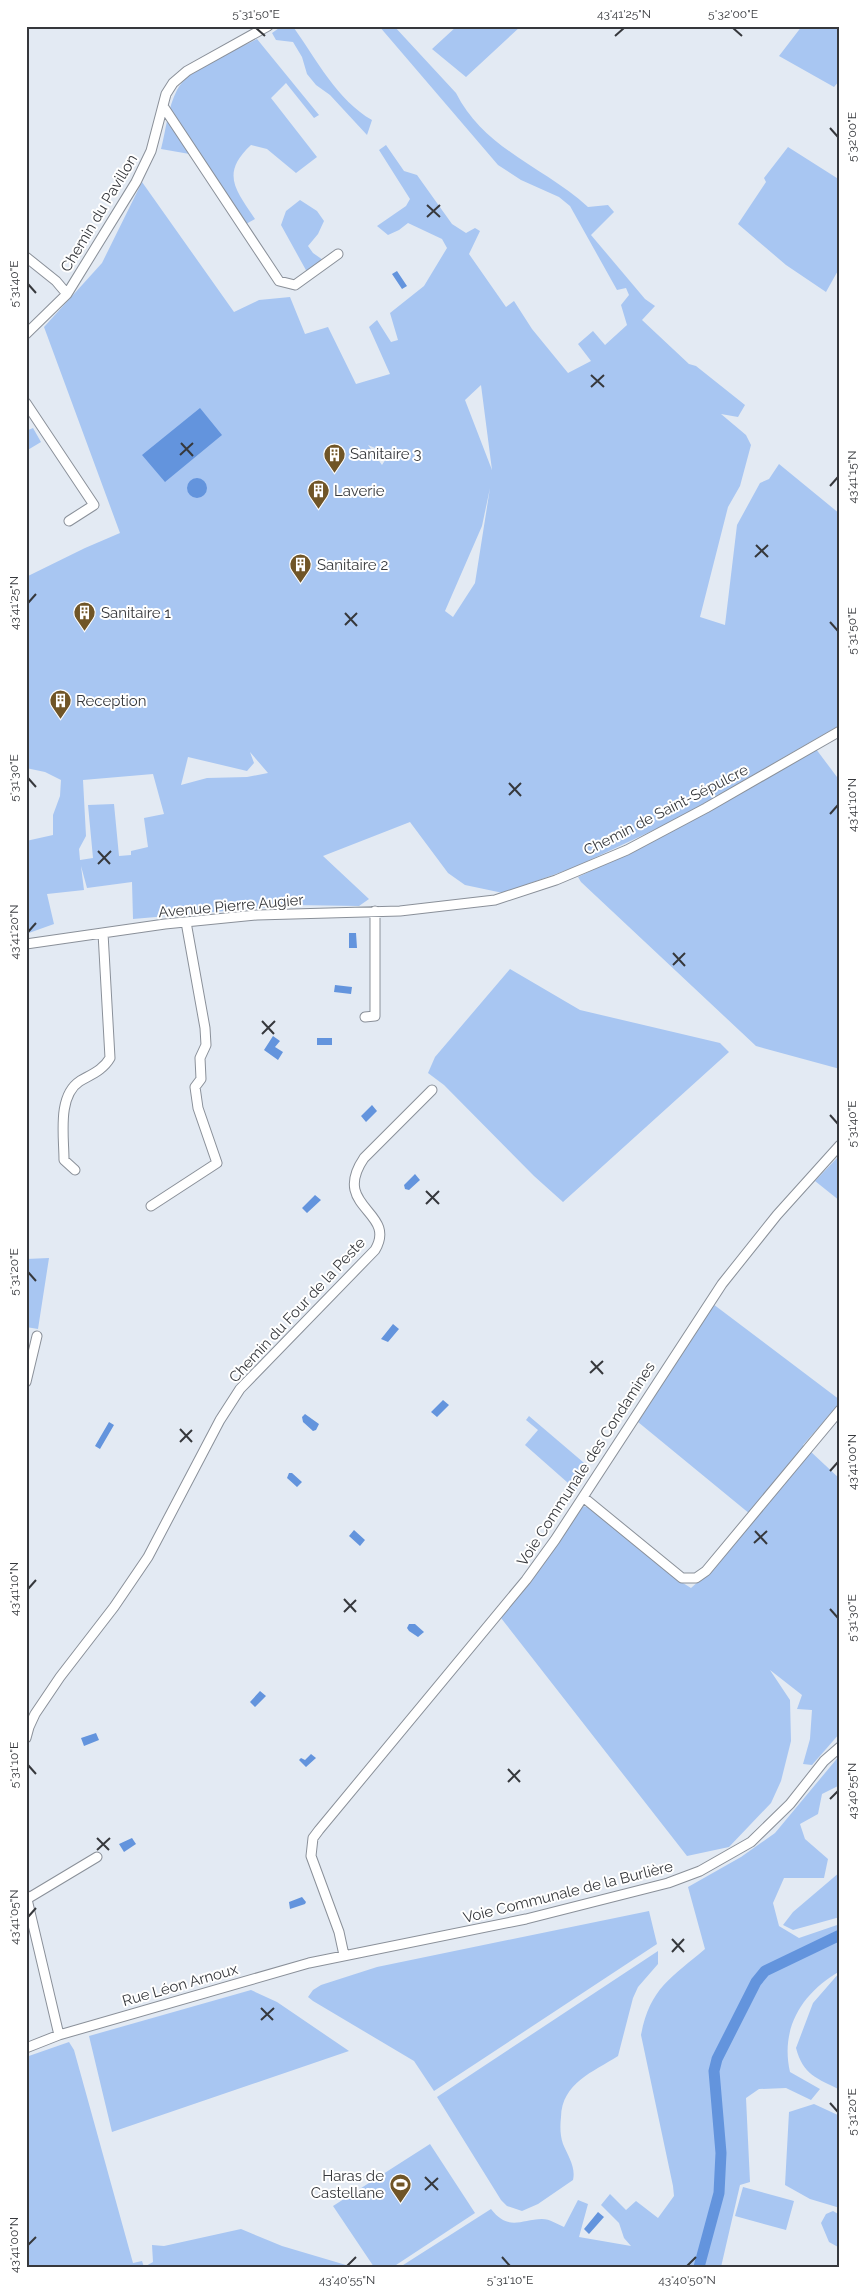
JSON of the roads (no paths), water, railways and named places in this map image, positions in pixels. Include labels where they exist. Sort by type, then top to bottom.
[{"type":"street","name":"Chemin du Pavillon","points":[[26,334],[67,294],[136,182],[151,151],[166,94],[173,83],[187,71],[268,26]]},
{"type":"street","points":[[163,106],[279,281],[295,285],[338,254]]},
{"type":"street","points":[[26,257],[56,280],[67,294]]},
{"type":"street","points":[[26,403],[94,505],[68,521]]},
{"type":"street","name":"Chemin de Saint-Sépulcre","points":[[438,906],[495,900],[514,895],[618,854],[706,808],[840,731]]},
{"type":"street","name":"Avenue Pierre Augier","points":[[26,944],[186,922],[257,915],[375,912],[438,906]]},
{"type":"street","points":[[364,1017],[375,1016],[375,912]]},
{"type":"street","points":[[151,1206],[217,1163],[198,1108],[195,1087],[201,1080],[200,1058],[206,1045],[205,1028],[186,922]]},
{"type":"street","points":[[75,1170],[64,1160],[64,1113],[67,1094],[78,1082],[105,1066],[110,1058],[103,933]]},
{"type":"street","name":"Chemin du Four de la Peste","points":[[26,1738],[27,1726],[60,1677],[114,1607],[148,1557],[220,1420],[240,1389],[375,1250],[379,1242],[381,1230],[378,1223],[358,1200],[353,1180],[356,1169],[364,1158],[432,1090]]},
{"type":"street","name":"Voie Communale des Condamines","points":[[344,1955],[338,1932],[312,1863],[311,1849],[314,1838],[526,1580],[583,1497],[722,1284],[777,1215],[840,1145]]},
{"type":"street","points":[[26,1382],[37,1336]]},
{"type":"street","points":[[583,1497],[682,1578],[696,1578],[706,1570],[730,1543],[840,1410]]},
{"type":"street","name":"Voie Communale de la Burlière","points":[[344,1955],[534,1917],[668,1883],[700,1871],[724,1859],[756,1836],[790,1804],[824,1761],[840,1747]]},
{"type":"street","points":[[59,2035],[27,1897],[97,1857]]},
{"type":"street","name":"Rue Léon Arnoux","points":[[26,2048],[59,2035],[284,1970],[344,1955]]},
{"type":"water","points":[[397,271],[407,286],[402,289],[392,274]]},
{"type":"water","points":[[200,408],[222,435],[165,482],[142,455]]},
{"type":"water","points":[[197,478],[204,481],[207,488],[204,495],[197,498],[190,495],[187,488],[190,481]]},
{"type":"water","points":[[349,933],[356,933],[357,948],[349,948]]},
{"type":"water","points":[[335,985],[352,987],[351,994],[334,992]]},
{"type":"water","points":[[273,1036],[280,1041],[275,1047],[283,1052],[278,1060],[264,1050]]},
{"type":"water","points":[[317,1038],[332,1038],[332,1045],[317,1045]]},
{"type":"water","points":[[372,1105],[377,1111],[366,1122],[361,1116]]},
{"type":"water","points":[[415,1174],[420,1180],[409,1190],[405,1189],[404,1185]]},
{"type":"water","points":[[315,1195],[321,1200],[307,1213],[302,1208]]},
{"type":"water","points":[[393,1324],[399,1329],[388,1342],[381,1339]]},
{"type":"water","points":[[443,1400],[449,1405],[437,1417],[431,1412]]},
{"type":"water","points":[[305,1414],[319,1424],[316,1430],[313,1431],[303,1422],[302,1417]]},
{"type":"water","points":[[109,1422],[114,1425],[100,1449],[95,1446]]},
{"type":"water","points":[[289,1473],[292,1473],[302,1482],[297,1487],[287,1478]]},
{"type":"water","points":[[354,1530],[365,1540],[360,1546],[349,1536]]},
{"type":"water","points":[[409,1624],[415,1624],[424,1632],[418,1637],[409,1631],[407,1628]]},
{"type":"water","points":[[260,1691],[266,1696],[255,1707],[250,1702]]},
{"type":"water","points":[[96,1733],[99,1740],[84,1746],[81,1738]]},
{"type":"water","points":[[311,1754],[316,1758],[306,1767],[299,1760],[301,1758],[305,1760]]},
{"type":"water","points":[[132,1838],[136,1844],[124,1852],[119,1844]]},
{"type":"water","points":[[302,1897],[306,1902],[305,1904],[290,1909],[289,1902]]},
{"type":"water","points":[[598,2212],[604,2217],[589,2234],[584,2229]]},
{"type":"waterway","points":[[699,2267],[719,2193],[721,2153],[714,2071],[717,2059],[756,1982],[765,1971],[840,1935]]},
{"type":"place","name":"Sanitaire 3","points":[[334,473]]},
{"type":"place","name":"Laverie","points":[[318,510]]},
{"type":"place","name":"Sanitaire 2","points":[[301,584]]},
{"type":"place","name":"Sanitaire 1","points":[[85,632]]},
{"type":"place","name":"Reception","points":[[60,720]]},
{"type":"place","name":"Haras de Castellane","points":[[400,2204]]}]
